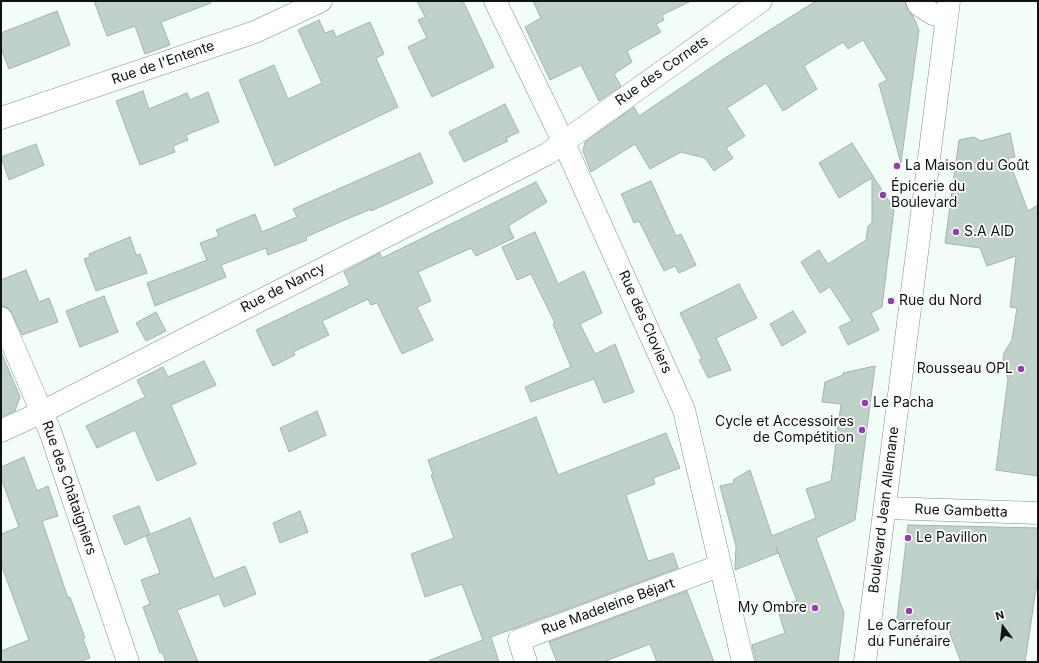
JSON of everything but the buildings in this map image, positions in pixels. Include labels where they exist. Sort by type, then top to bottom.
[{"type":"street","name":"Rue de l'Entente","points":[[1,118],[255,32],[321,1]]},
{"type":"street","name":"Rue des Cloviers","points":[[495,1],[563,141],[684,410],[743,662]]},
{"type":"street","name":"Rue des Cornets","points":[[563,141],[761,1]]},
{"type":"street","points":[[917,1],[919,5],[933,14],[948,9]]},
{"type":"street","name":"Boulevard Jean Allemane","points":[[865,662],[948,9]]},
{"type":"street","name":"Rue de Nancy","points":[[1,431],[42,412],[547,154],[563,141]]},
{"type":"street","name":"Rue des Châtaigniers","points":[[1,318],[42,412],[77,508],[128,662]]},
{"type":"street","name":"Rue Gambetta","points":[[885,508],[1038,513]]},
{"type":"street","name":"Rue Madeleine Béjart","points":[[526,662],[519,640],[720,566]]},
{"type":"place","name":"La Maison du Goût","points":[[897,166]]},
{"type":"place","name":"Épicerie du Boulevard","points":[[883,195]]},
{"type":"place","name":"S.A AID","points":[[956,232]]},
{"type":"place","name":"Rue du Nord","points":[[891,301]]},
{"type":"place","name":"Rousseau OPL","points":[[1021,369]]},
{"type":"place","name":"Le Pacha","points":[[865,403]]},
{"type":"place","name":"Cycle et Accessoires de Compétition","points":[[862,430]]},
{"type":"place","name":"Le Pavillon","points":[[908,538]]},
{"type":"place","name":"My Ombre","points":[[815,608]]},
{"type":"place","name":"Le Carrefour du Funéraire","points":[[909,611]]}]
